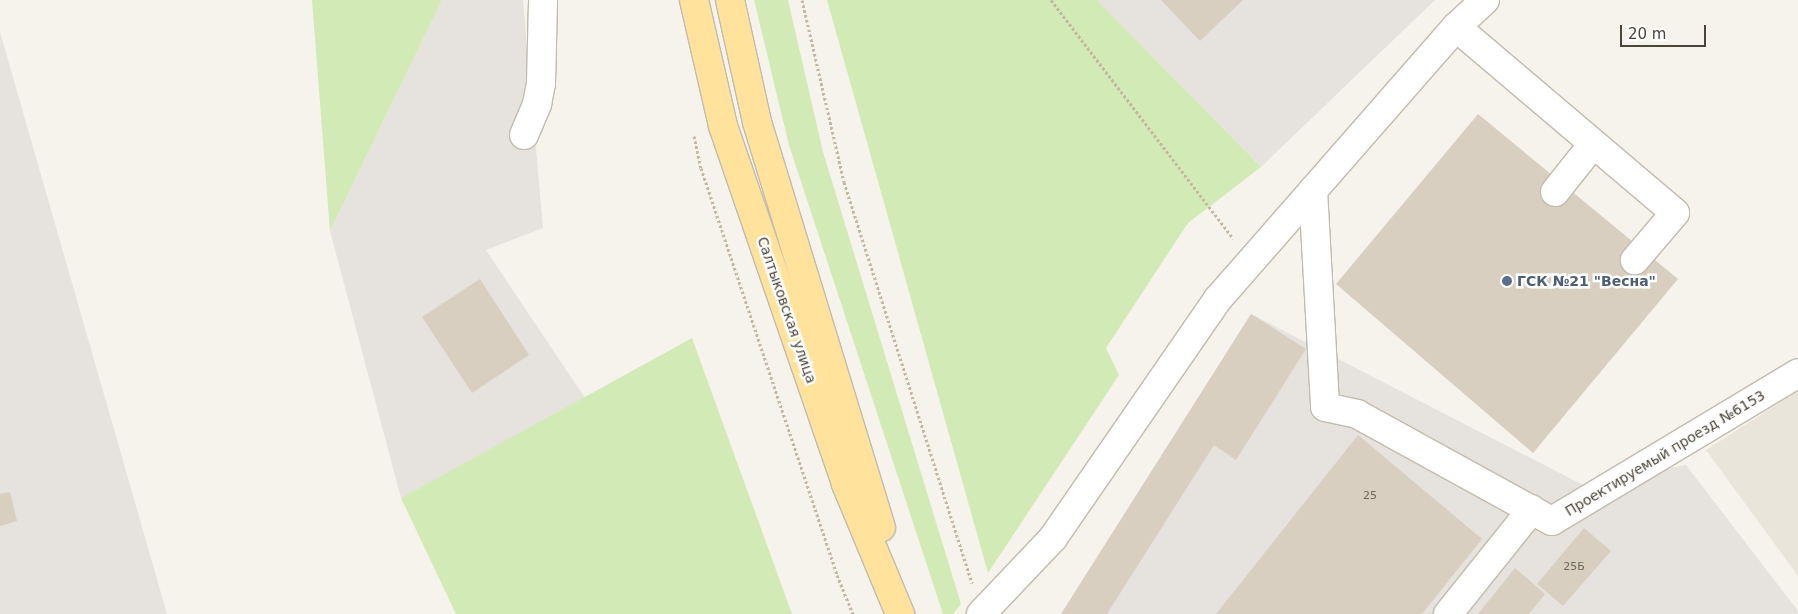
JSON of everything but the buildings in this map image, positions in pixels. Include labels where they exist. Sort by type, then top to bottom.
[{"type":"main road","name":"Салтыковская улица","points":[[694,0],[724,126],[846,484],[900,614]]},
{"type":"main road","name":"Салтыковская улица","points":[[730,0],[757,122],[908,614]]},
{"type":"lane","points":[[524,135],[537,104],[541,84],[543,0]]},
{"type":"lane","points":[[977,602],[1053,538],[1218,299],[1456,27],[1485,0]]},
{"type":"lane","points":[[1456,27],[1675,213],[1636,260]]},
{"type":"lane","points":[[1555,192],[1594,144]]},
{"type":"lane","name":"Проектируемый проезд №6153","points":[[1314,190],[1325,407],[1357,414],[1552,521],[1798,373]]},
{"type":"lane","points":[[1448,614],[1532,509]]},
{"type":"path","points":[[802,0],[844,182],[977,602]]},
{"type":"path","points":[[1051,0],[1251,262]]},
{"type":"path","points":[[693,130],[704,177],[837,575],[853,614]]},
{"type":"shaded area","points":[[442,0],[523,0],[543,228],[486,250],[585,398],[401,498],[330,231]]},
{"type":"shaded area","points":[[1097,0],[1435,0],[1261,167]]},
{"type":"shaded area","points":[[0,32],[167,614],[0,614]]},
{"type":"shaded area","points":[[1251,314],[1583,485],[1686,465],[1798,611],[1798,614],[1061,614]]},
{"type":"shaded area","points":[[1798,391],[1798,576],[1706,450]]},
{"type":"green space","points":[[312,0],[442,0],[330,231]]},
{"type":"green space","points":[[754,0],[788,0],[823,152],[961,604],[953,614],[943,614],[789,145]]},
{"type":"green space","points":[[827,0],[1097,0],[1261,167],[1188,223],[1106,348],[1119,375],[988,573]]},
{"type":"green space","points":[[692,338],[792,614],[456,614],[401,498]]},
{"type":"place","name":"ГСК №21 \"Весна\"","points":[[1507,281]]}]
